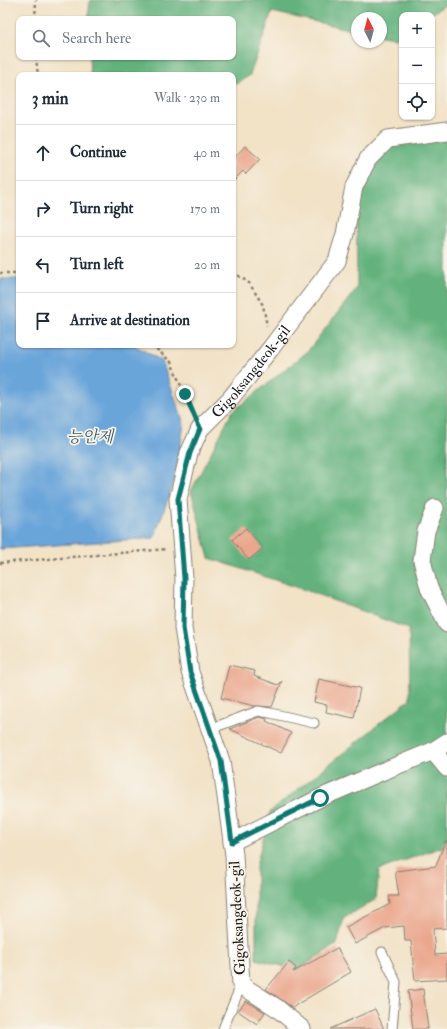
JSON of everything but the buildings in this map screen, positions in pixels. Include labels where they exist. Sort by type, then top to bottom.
[{"type":"street","name":"Gigoksangdeok-gil","points":[[302,1029],[276,1008],[241,985],[234,855],[221,761],[190,672],[183,628],[184,578],[178,499],[190,453],[200,429],[230,399],[337,261],[345,234],[354,187],[368,159],[388,139],[447,131]]},
{"type":"street","points":[[435,508],[426,531],[422,560],[429,588],[447,624]]},
{"type":"street","points":[[232,842],[320,798],[440,746],[447,768]]},
{"type":"lane","points":[[210,730],[258,711],[314,723]]},
{"type":"lane","points":[[382,952],[396,982],[392,1029]]},
{"type":"lane","points":[[223,1029],[241,985]]},
{"type":"path","points":[[35,16],[36,0]]},
{"type":"path","points":[[36,60],[38,72]]},
{"type":"path","points":[[0,273],[16,273]]},
{"type":"path","points":[[236,274],[249,283],[262,305],[271,348]]},
{"type":"path","points":[[155,348],[170,362],[200,429]]},
{"type":"path","points":[[0,563],[181,548]]},
{"type":"green space","points":[[90,0],[447,0],[446,4],[434,12],[399,12],[399,35],[395,38],[387,37],[387,12],[351,12],[351,30],[272,12],[250,75],[236,84],[236,72],[90,72],[89,60],[236,60],[236,16],[88,16]]},
{"type":"green space","points":[[447,136],[447,845],[379,870],[376,899],[344,918],[337,944],[297,970],[256,959],[256,866],[270,812],[410,699],[409,629],[311,592],[209,558],[191,491],[232,412],[307,352],[357,288],[356,195],[391,144]]},
{"type":"water","name":"능안제","points":[[0,279],[16,279],[16,348],[139,348],[162,361],[184,424],[175,479],[154,538],[0,549]]},
{"type":"route","points":[[185,394],[200,429],[190,453],[178,499],[184,578],[183,628],[190,672],[221,761],[232,842],[320,798]]}]
